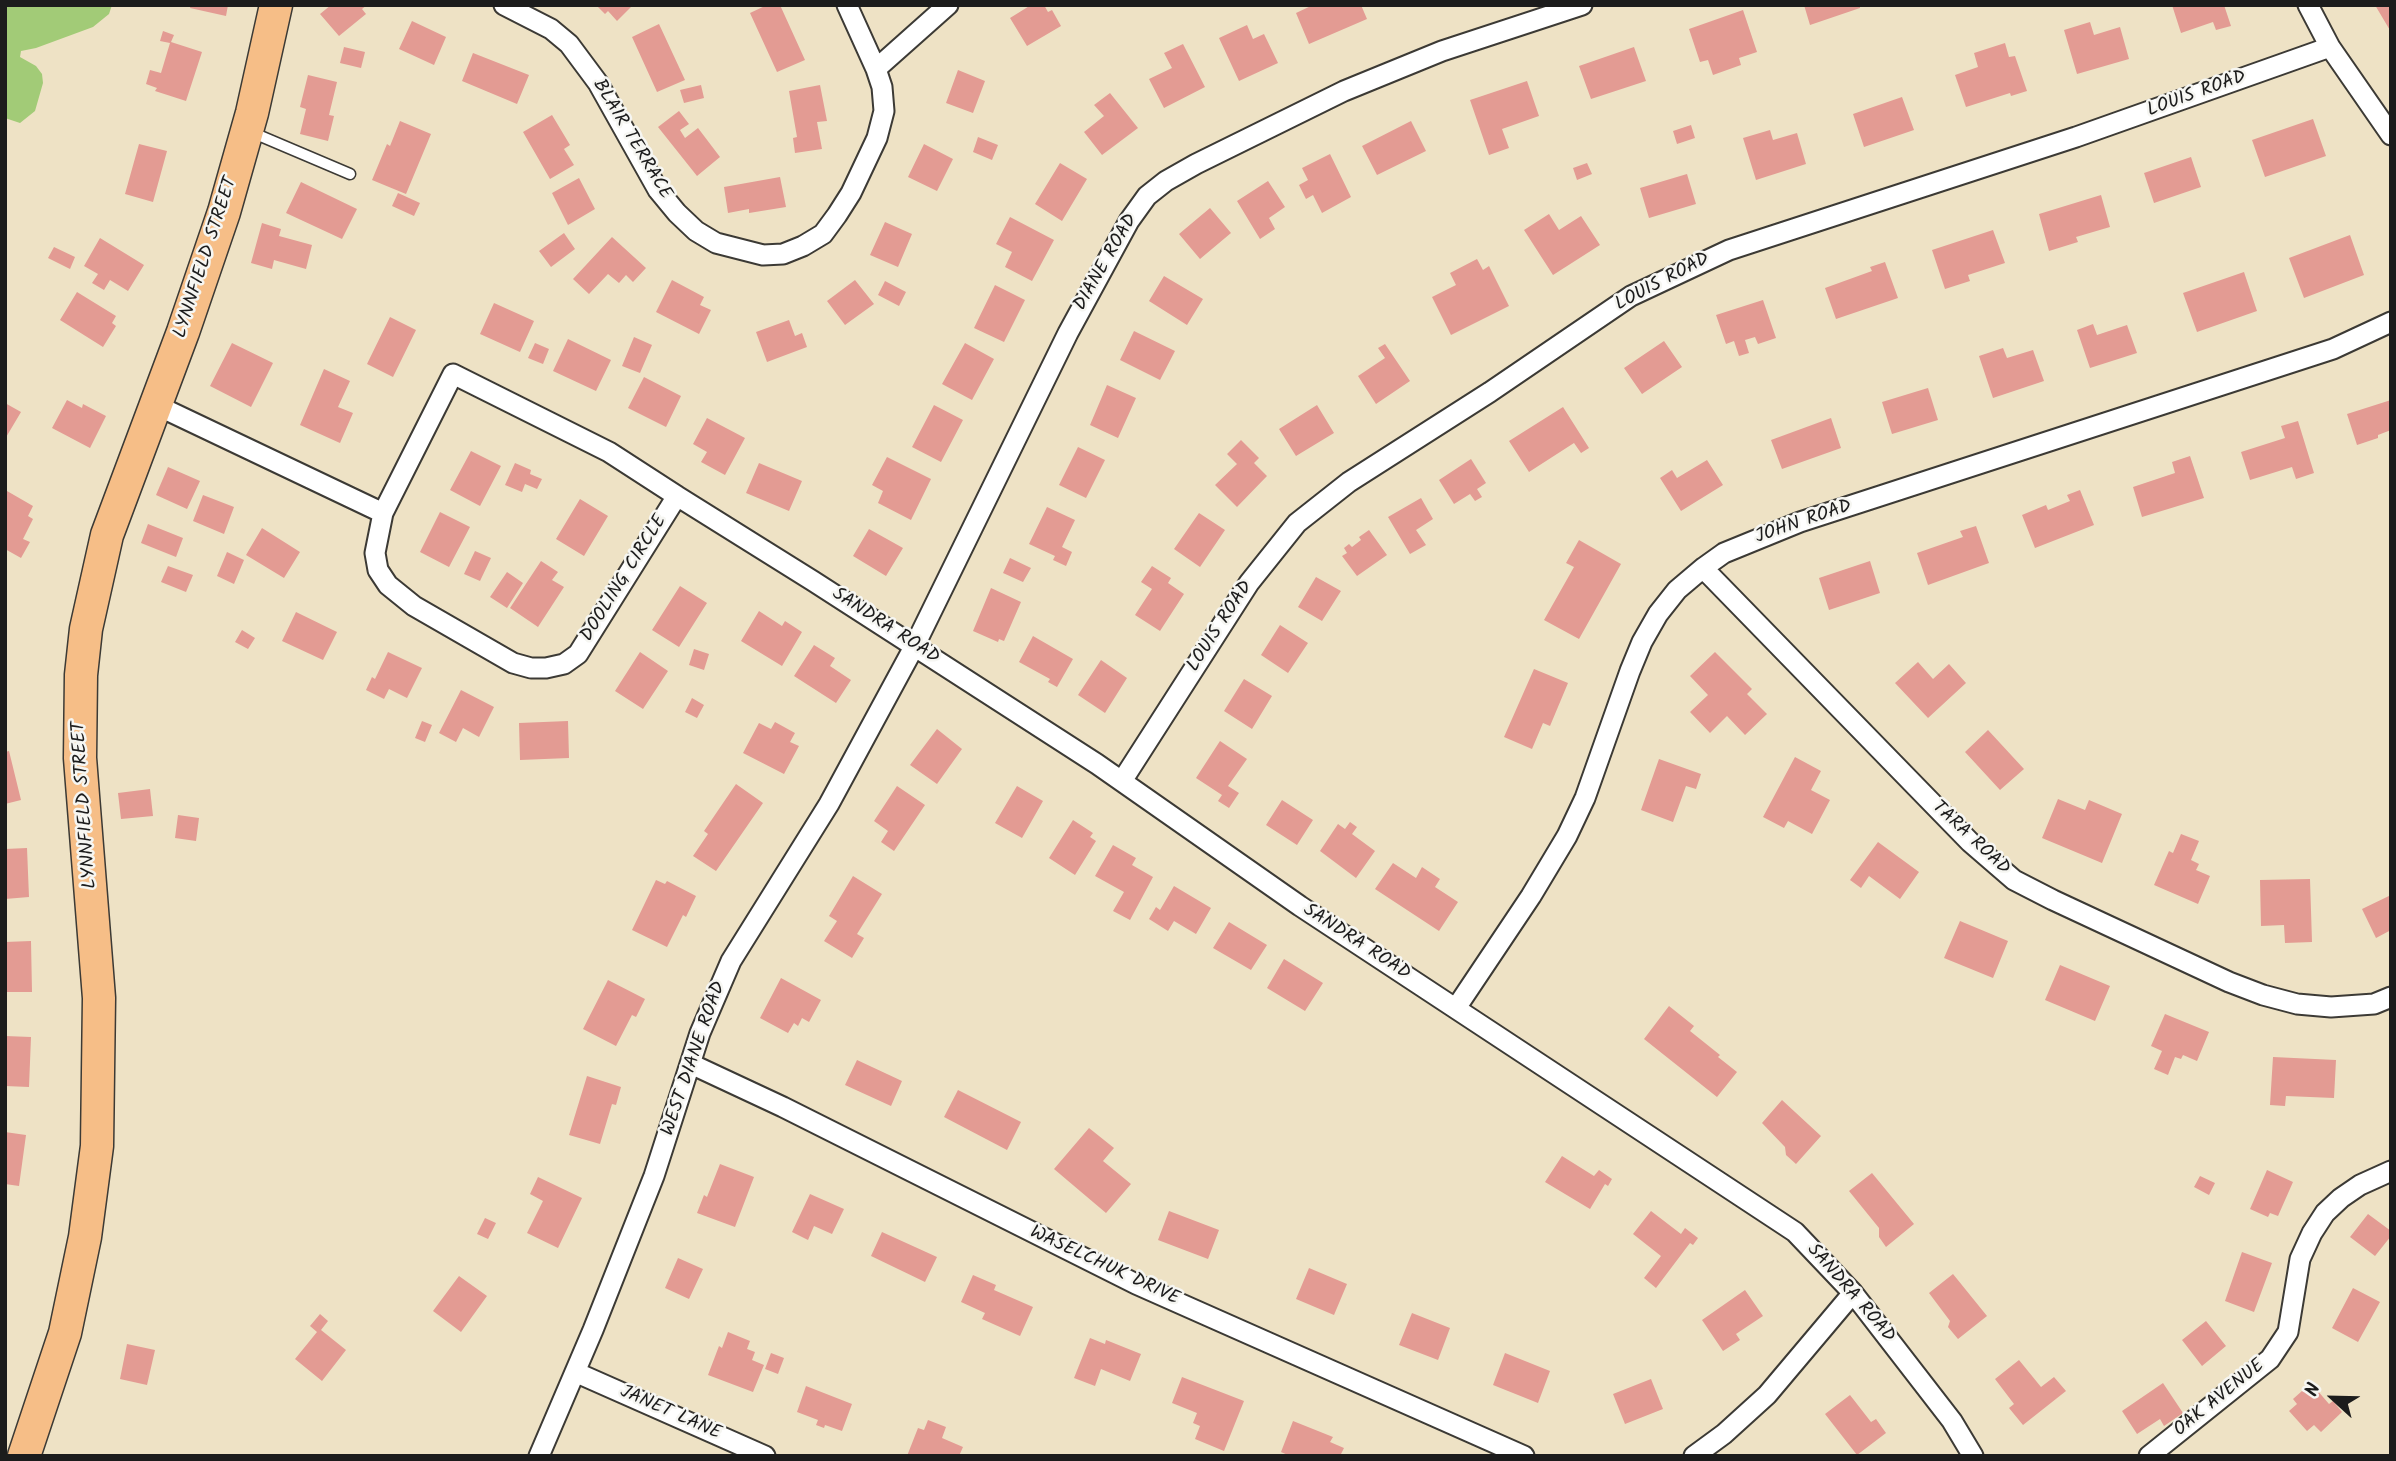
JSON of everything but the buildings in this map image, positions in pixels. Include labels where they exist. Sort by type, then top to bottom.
[{"type":"main road","name":"LYNNFIELD STREET","points":[[23,1456],[65,1333],[85,1237],[97,1146],[99,998],[80,758],[81,675],[86,629],[107,536],[207,264],[247,130],[276,5]]},
{"type":"street","name":"BLAIR TERRACE","points":[[504,5],[551,29],[569,44],[598,83],[658,190],[677,213],[696,231],[716,243],[763,255],[783,254],[823,234],[851,193],[877,138],[884,111],[882,87],[847,5]]},
{"type":"street","points":[[876,69],[948,5]]},
{"type":"street","name":"DIANE ROAD","points":[[914,647],[1068,333],[1107,259],[1147,196],[1196,164],[1344,91],[1442,51],[1581,5]]},
{"type":"street","points":[[2308,5],[2330,47],[2391,135]]},
{"type":"street","name":"LOUIS ROAD","points":[[1122,781],[1250,583],[1297,523],[1349,482],[1490,392],[1631,296],[1729,250],[2064,142],[2330,47]]},
{"type":"street","name":"JOHN ROAD","points":[[1456,1008],[1531,896],[1567,836],[1585,798],[1630,671],[1658,614],[1678,590],[1703,568],[1724,553],[1800,522],[2333,349],[2391,323]]},
{"type":"street","name":"DOOLING CIRCLE","points":[[453,374],[608,452],[677,496],[579,654],[564,664],[546,668],[531,668],[513,663],[414,606],[388,584],[378,570],[375,553],[383,513],[453,374]]},
{"type":"street","points":[[156,405],[383,513]]},
{"type":"street","name":"SANDRA ROAD","points":[[677,496],[1122,781],[1300,906],[1795,1232],[1853,1293],[1952,1421],[1973,1456]]},
{"type":"street","name":"TARA ROAD","points":[[1703,568],[1970,842],[2014,880],[2263,995],[2297,1004],[2332,1007],[2374,1004],[2391,997]]},
{"type":"street","name":"WEST DIANE ROAD","points":[[539,1456],[654,1176],[711,1004],[731,961],[829,804],[914,647]]},
{"type":"street","name":"WASELCHUK DRIVE","points":[[691,1064],[783,1107],[1136,1284],[1524,1456]]},
{"type":"street","name":"OAK AVENUE","points":[[2149,1456],[2270,1359],[2288,1332],[2300,1259],[2325,1213],[2360,1185],[2391,1171]]},
{"type":"street","points":[[1694,1456],[1724,1434],[1767,1395],[1853,1293]]},
{"type":"street","name":"JANET LANE","points":[[575,1372],[765,1456]]},
{"type":"street","points":[[5,1450],[23,1456]]},
{"type":"lane","points":[[247,130],[350,174]]},
{"type":"green space","points":[[5,5],[112,5],[109,14],[93,27],[21,51],[20,57],[36,66],[42,74],[43,83],[35,111],[20,123],[5,118]]}]
